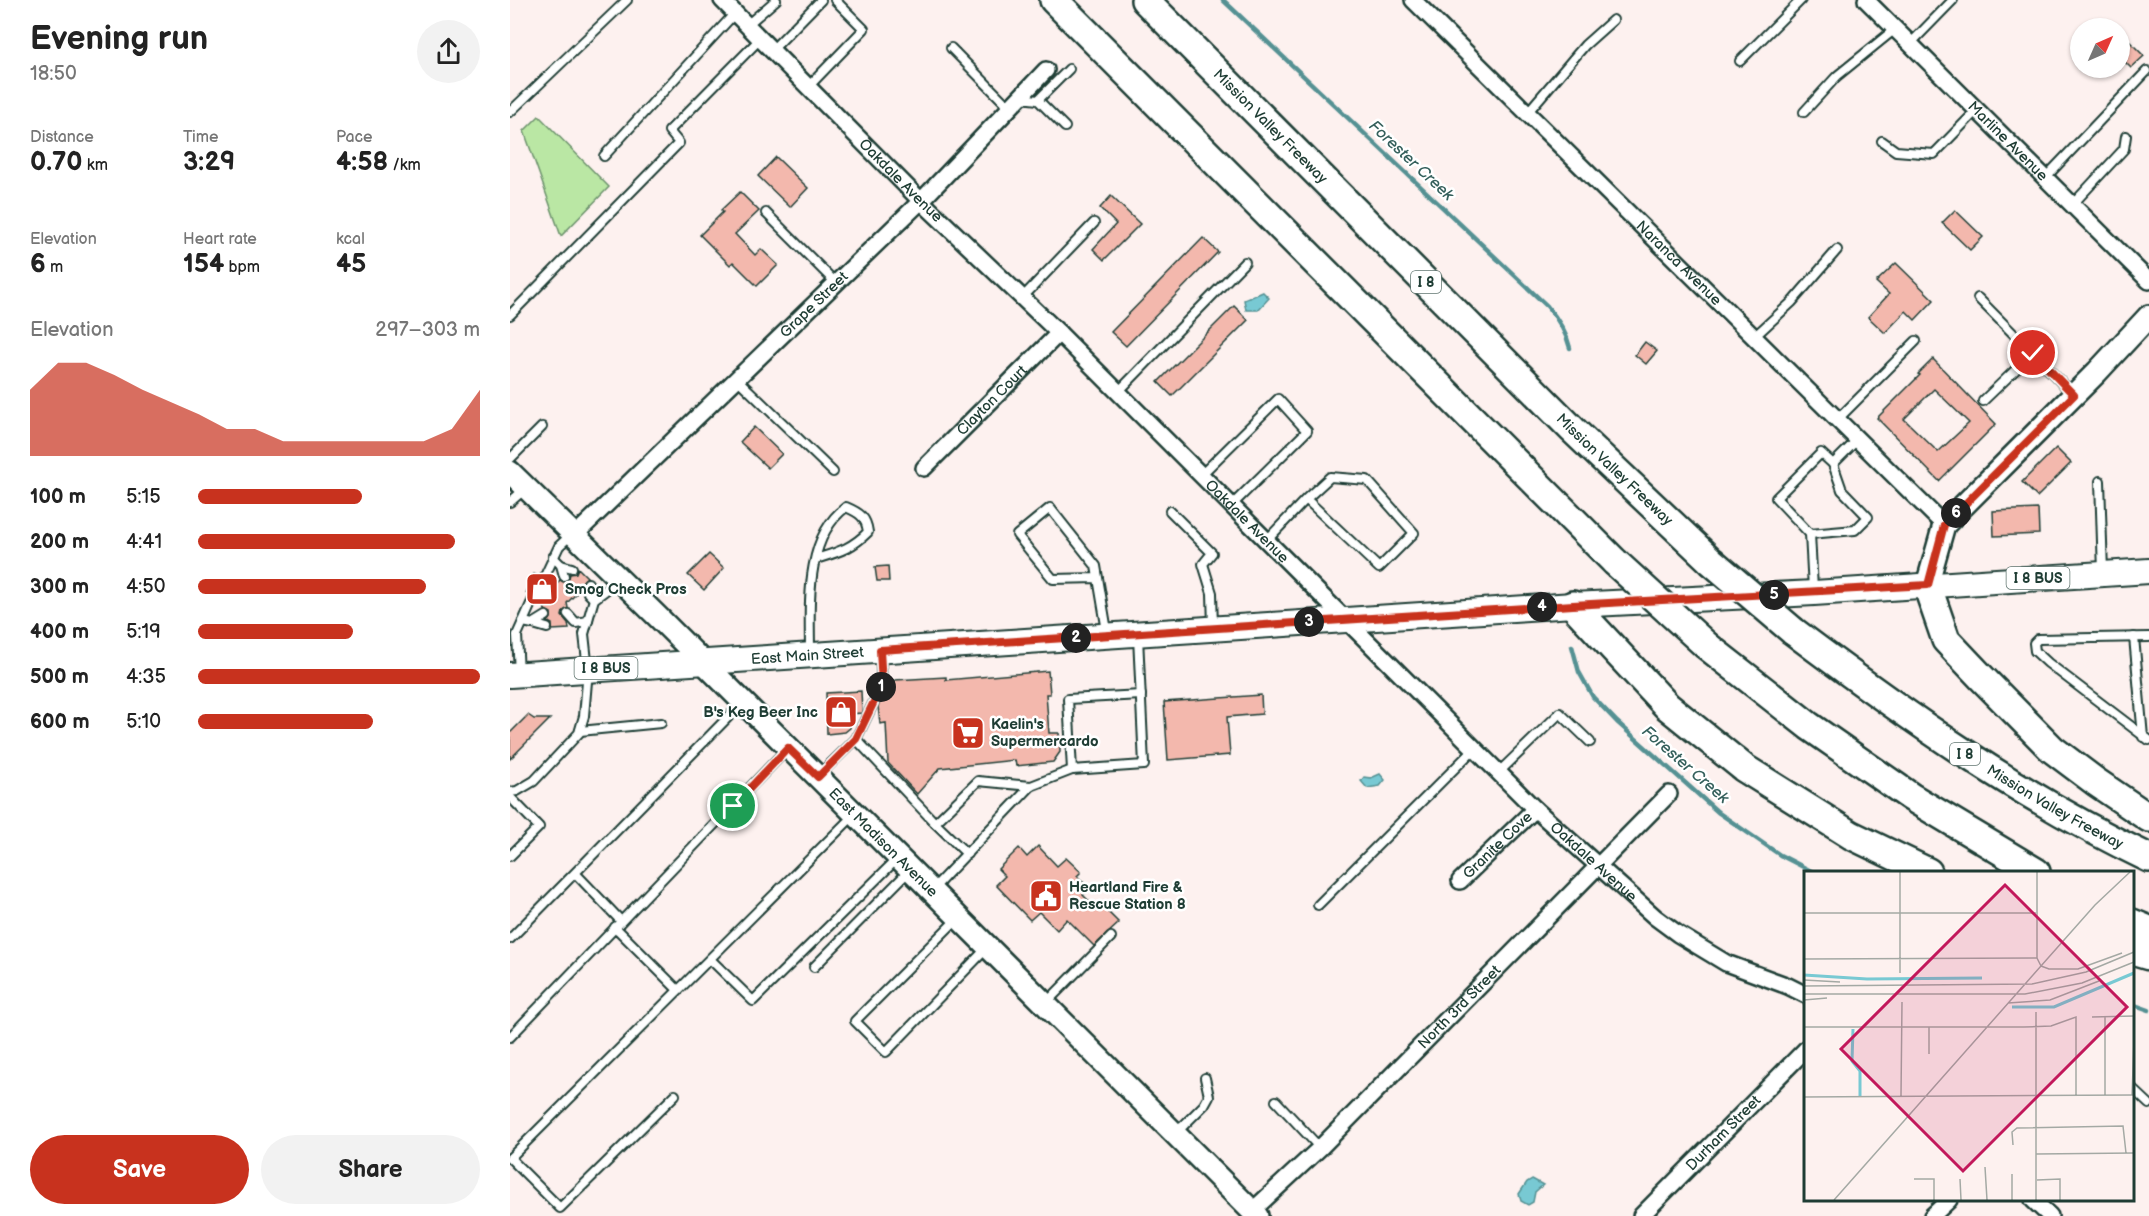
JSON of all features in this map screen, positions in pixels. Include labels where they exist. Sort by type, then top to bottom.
[{"type":"highway","points":[[1054,0],[1615,562],[1707,646],[1809,726],[1911,797],[2033,871]]},
{"type":"highway","name":"Mission Valley Freeway","points":[[1145,0],[1573,430],[1711,561],[1793,631],[1912,719],[1968,756],[2075,819],[2149,858]]},
{"type":"highway","points":[[1928,585],[1946,640],[1982,678],[2052,749],[2149,818]]},
{"type":"highway","points":[[1573,605],[1667,706],[1744,768],[1851,835],[1924,871]]},
{"type":"highway","points":[[2134,923],[2149,930]]},
{"type":"highway","points":[[2134,951],[2149,956]]},
{"type":"main road","name":"East Main Street","points":[[514,675],[1573,605],[1814,593],[2149,571]]},
{"type":"street","name":"Oakdale Avenue","points":[[722,0],[921,201],[1059,333],[1535,809],[1655,917],[1694,945],[1737,968],[1804,994]]},
{"type":"street","name":"Naranca Avenue","points":[[1413,0],[1944,525]]},
{"type":"street","name":"Marline Avenue","points":[[1866,0],[2149,281]]},
{"type":"street","name":"Grape Street","points":[[574,534],[921,201],[1046,70]]},
{"type":"street","points":[[1928,585],[1944,525],[2149,316]]},
{"type":"street","name":"Clayton Court","points":[[924,468],[1059,333]]},
{"type":"street","name":"East Madison Avenue","points":[[510,472],[703,662],[1175,1134],[1252,1214]]},
{"type":"street","name":"North 3rd Street","points":[[1252,1214],[1670,794]]},
{"type":"street","name":"Granite Cove","points":[[1460,881],[1535,809]]},
{"type":"street","name":"Durham Street","points":[[1641,1216],[1804,1051]]},
{"type":"street","points":[[1932,1216],[1948,1201]]},
{"type":"street","points":[[2035,1201],[2050,1216]]},
{"type":"lane","points":[[510,112],[627,0]]},
{"type":"lane","points":[[747,25],[776,0]]},
{"type":"lane","points":[[772,50],[821,0]]},
{"type":"lane","points":[[808,87],[864,29],[835,0]]},
{"type":"lane","points":[[1740,61],[1801,0]]},
{"type":"lane","points":[[1910,44],[1953,0]]},
{"type":"lane","points":[[604,156],[735,13]]},
{"type":"lane","points":[[1527,113],[1585,45],[1613,20]]},
{"type":"lane","points":[[1804,112],[1837,76],[1895,29]]},
{"type":"lane","points":[[510,315],[679,142],[669,131],[760,39]]},
{"type":"lane","points":[[951,48],[1015,103],[1038,100],[1069,69]]},
{"type":"lane","points":[[2045,178],[2147,71]]},
{"type":"lane","points":[[1038,100],[1065,127]]},
{"type":"lane","points":[[1882,141],[1896,151],[1934,154],[1977,110]]},
{"type":"lane","points":[[2073,206],[2124,150],[2126,136]]},
{"type":"lane","points":[[766,213],[836,283]]},
{"type":"lane","points":[[1022,298],[1094,223]]},
{"type":"lane","points":[[1754,338],[1792,302],[1837,250]]},
{"type":"lane","points":[[1118,392],[1245,262]]},
{"type":"lane","points":[[1978,298],[2074,395]]},
{"type":"lane","points":[[1837,420],[1916,341]]},
{"type":"lane","points":[[1983,401],[2033,353]]},
{"type":"lane","points":[[737,379],[833,472]]},
{"type":"lane","points":[[1201,475],[1278,399],[1307,431],[1232,505]]},
{"type":"lane","points":[[510,459],[542,427]]},
{"type":"lane","points":[[1833,464],[1857,440]]},
{"type":"lane","points":[[1810,534],[1855,530],[1868,517],[1842,490],[1833,464],[1821,453],[1776,498],[1810,534],[1814,593]]},
{"type":"lane","points":[[1267,540],[1306,499],[1330,477],[1367,480],[1414,533],[1379,568],[1306,499]]},
{"type":"lane","points":[[2100,481],[2103,574]]},
{"type":"lane","points":[[510,502],[526,488]]},
{"type":"lane","points":[[810,655],[812,573],[821,540],[836,514],[846,507],[858,512],[867,520],[868,532],[859,541],[843,551],[816,559]]},
{"type":"lane","points":[[1098,579],[1053,579],[1017,535],[1050,508],[1096,566],[1108,636]]},
{"type":"lane","points":[[1170,511],[1212,553],[1203,564],[1212,593],[1214,628]]},
{"type":"lane","points":[[544,578],[559,546],[574,534]]},
{"type":"lane","points":[[553,557],[561,566],[564,576]]},
{"type":"lane","points":[[561,566],[572,568]]},
{"type":"lane","points":[[591,596],[619,579]]},
{"type":"lane","points":[[510,792],[517,791],[534,781],[580,731],[584,716],[588,670],[583,638],[591,596],[588,583]]},
{"type":"lane","points":[[579,591],[591,596]]},
{"type":"lane","points":[[514,675],[517,635],[534,597]]},
{"type":"lane","points":[[568,614],[572,625],[588,621]]},
{"type":"lane","points":[[533,624],[546,616]]},
{"type":"lane","points":[[523,622],[547,628]]},
{"type":"lane","points":[[931,891],[1031,786],[1072,770],[1144,765],[1138,634]]},
{"type":"lane","points":[[2134,637],[2146,738]]},
{"type":"lane","points":[[2146,738],[2048,663],[2035,651],[2034,643],[2038,639],[2149,637]]},
{"type":"lane","points":[[818,777],[856,739],[882,685],[880,650]]},
{"type":"lane","points":[[1072,770],[1068,699],[1141,695]]},
{"type":"lane","points":[[510,939],[743,702]]},
{"type":"lane","points":[[1499,772],[1560,713],[1590,742]]},
{"type":"lane","points":[[580,731],[662,723]]},
{"type":"lane","points":[[856,739],[967,854]]},
{"type":"lane","points":[[510,1037],[788,748]]},
{"type":"lane","points":[[1318,905],[1474,748]]},
{"type":"lane","points":[[935,823],[978,781],[1031,786]]},
{"type":"lane","points":[[510,797],[539,827],[510,856]]},
{"type":"lane","points":[[675,1095],[560,1208],[510,1158],[855,814]]},
{"type":"lane","points":[[710,959],[753,1001],[904,864]]},
{"type":"lane","points":[[814,967],[904,864]]},
{"type":"lane","points":[[576,874],[678,990]]},
{"type":"lane","points":[[958,918],[855,1021],[886,1052],[988,947]]},
{"type":"lane","points":[[1044,1004],[1111,937]]},
{"type":"lane","points":[[1175,1134],[1204,1105],[1209,1096],[1205,1078]]},
{"type":"lane","points":[[2134,1089],[2149,1104]]},
{"type":"lane","points":[[1276,1101],[1320,1148]]},
{"type":"green space","points":[[539,116],[609,187],[561,236],[524,131]]},
{"type":"water","points":[[1263,292],[1269,298],[1258,310],[1246,310],[1244,300]]},
{"type":"water","points":[[1380,774],[1385,780],[1380,786],[1367,788],[1361,781],[1364,777],[1371,778]]},
{"type":"water","points":[[1532,1179],[1543,1185],[1535,1192],[1533,1202],[1528,1205],[1521,1201],[1519,1194],[1527,1182]]},
{"type":"building","points":[[2130,42],[2144,56],[2130,67]]},
{"type":"building","points":[[776,157],[808,188],[790,207],[758,176]]},
{"type":"building","points":[[740,192],[759,211],[735,234],[755,255],[761,249],[778,265],[757,286],[733,262],[730,265],[700,235]]},
{"type":"building","points":[[1111,196],[1140,224],[1104,260],[1093,249],[1116,224],[1100,208]]},
{"type":"building","points":[[1955,210],[1983,237],[1970,250],[1942,223]]},
{"type":"building","points":[[1203,238],[1218,252],[1126,346],[1111,332]]},
{"type":"building","points":[[1896,263],[1934,300],[1915,320],[1906,311],[1885,333],[1868,317],[1889,294],[1876,282]]},
{"type":"building","points":[[1234,306],[1248,320],[1172,396],[1158,382]]},
{"type":"building","points":[[1645,342],[1657,351],[1646,364],[1635,355]]},
{"type":"building","points":[[1933,359],[1996,424],[1939,481],[1877,418],[1920,375],[1918,374]],"holes":[[[1934,389],[1969,423],[1938,452],[1904,419]]]},
{"type":"building","points":[[754,427],[782,454],[768,468],[740,442]]},
{"type":"building","points":[[2056,448],[2071,463],[2037,497],[2022,482]]},
{"type":"building","points":[[2038,509],[2039,534],[1994,536],[1993,511]]},
{"type":"building","points":[[709,554],[724,568],[704,590],[688,575]]},
{"type":"building","points":[[888,566],[889,581],[877,581],[875,567]]},
{"type":"building","points":[[578,568],[587,577],[583,581],[582,588],[567,603],[568,608],[563,612],[562,616],[568,623],[569,629],[552,630],[552,624],[548,622],[551,613],[545,610],[539,594],[534,591],[526,593],[534,574],[538,576],[542,584],[549,581],[556,584],[560,580],[568,581],[570,574],[576,573]]},
{"type":"building","name":"Kaelin's Supermercardo","points":[[1048,671],[1050,694],[1046,694],[1049,733],[1059,733],[1060,752],[1053,762],[1016,766],[1015,760],[940,768],[917,794],[888,763],[886,723],[880,724],[878,706],[881,701],[886,701],[885,692],[895,680],[946,677],[946,680]]},
{"type":"building","name":"B's Keg Beer Inc","points":[[861,691],[862,713],[849,714],[850,728],[845,732],[827,734],[826,693]]},
{"type":"building","points":[[1261,695],[1262,714],[1227,717],[1230,755],[1168,760],[1164,702]]},
{"type":"building","points":[[528,715],[534,719],[550,719],[510,759],[510,733]]},
{"type":"building","name":"Heartland Fire & Rescue Station 8","points":[[1038,846],[1057,866],[1066,858],[1081,872],[1077,876],[1090,889],[1083,895],[1100,912],[1104,908],[1119,923],[1094,946],[1067,919],[1057,930],[1039,912],[1030,920],[996,885],[1005,876],[998,869],[1019,848],[1027,857]]},
{"type":"waterway","name":"Forester Creek","points":[[1223,0],[1547,306],[1561,326],[1570,348]]},
{"type":"waterway","name":"Forester Creek","points":[[1572,646],[1579,672],[1593,697],[1617,722],[1719,813],[1780,855],[1811,871]]},
{"type":"waterway","name":"Forester Creek","points":[[2134,1005],[2149,1010]]},
{"type":"place","name":"Smog Check Pros","points":[[542,589]]},
{"type":"place","name":"B's Keg Beer Inc","points":[[841,712]]},
{"type":"place","name":"Kaelin's Supermercardo","points":[[968,733]]},
{"type":"place","name":"Heartland Fire & Rescue Station 8","points":[[1046,896]]},
{"type":"route","points":[[733,806],[788,748],[818,777],[856,739],[882,685],[880,650],[1573,605],[1928,585],[1944,525],[2074,395],[2033,353]]}]
